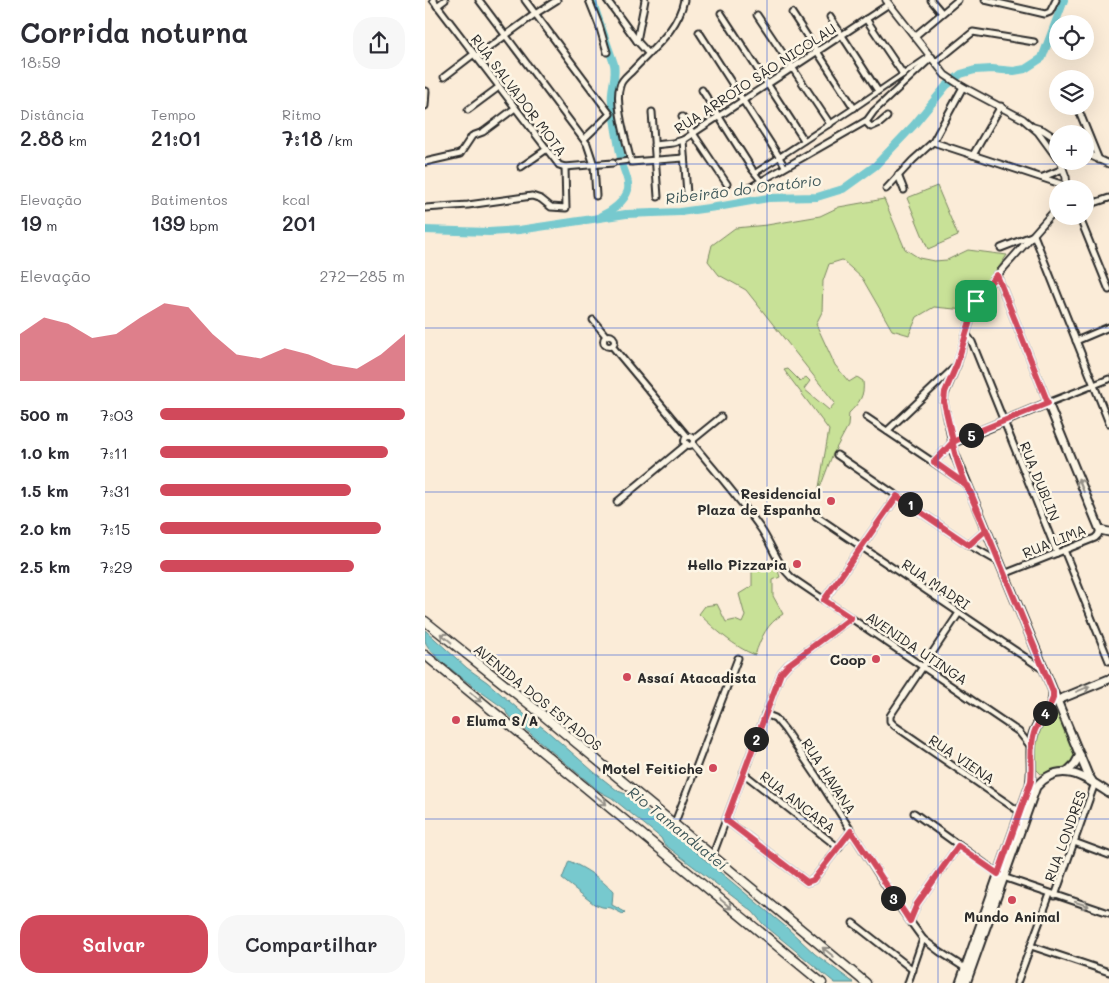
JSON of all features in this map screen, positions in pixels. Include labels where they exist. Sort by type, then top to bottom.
[{"type":"highway","name":"AVENIDA DOS ESTADOS","points":[[425,621],[539,712],[674,826],[866,983]]},
{"type":"highway","points":[[425,654],[822,983]]},
{"type":"main road","points":[[1093,782],[1053,692],[953,450],[952,443],[1048,403],[1099,530]]},
{"type":"main road","name":"RUA LIMA","points":[[1099,530],[1109,532]]},
{"type":"main road","points":[[1057,700],[1109,679]]},
{"type":"main road","points":[[966,983],[1029,785],[1032,772],[1031,747],[1034,733],[1053,700],[1053,692]]},
{"type":"main road","points":[[1044,714],[1053,710],[1063,713]]},
{"type":"main road","points":[[960,983],[1034,790],[1045,779],[1067,772],[1080,755]]},
{"type":"main road","points":[[1032,772],[1045,779]]},
{"type":"main road","points":[[1067,772],[1093,782],[1109,792]]},
{"type":"street","name":"RUA SALVADOR MOTA","points":[[425,208],[468,205],[532,196],[541,199],[551,207],[565,208],[565,167],[557,164],[433,0]]},
{"type":"street","points":[[437,6],[445,0]]},
{"type":"street","points":[[479,0],[584,139],[594,165],[596,196]]},
{"type":"street","points":[[525,0],[609,114],[584,139]]},
{"type":"street","points":[[444,77],[557,0]]},
{"type":"street","points":[[589,0],[607,52]]},
{"type":"street","points":[[637,41],[645,0]]},
{"type":"street","points":[[629,162],[619,111],[619,86],[671,29],[680,16],[684,0]]},
{"type":"street","points":[[931,0],[942,13]]},
{"type":"street","points":[[915,36],[958,0]]},
{"type":"street","points":[[985,0],[1045,14],[1052,10],[1056,0]]},
{"type":"street","points":[[608,1],[648,53]]},
{"type":"street","points":[[887,2],[947,76],[963,87],[1023,119],[1033,127],[1049,147]]},
{"type":"street","name":"RUA ARROIO SÃO NICOLAU","points":[[654,145],[683,140],[866,19],[887,2]]},
{"type":"street","points":[[792,13],[854,108]]},
{"type":"street","points":[[721,14],[804,140]]},
{"type":"street","points":[[757,15],[829,124]]},
{"type":"street","points":[[830,17],[878,91]]},
{"type":"street","points":[[866,19],[903,74]]},
{"type":"street","points":[[699,32],[785,167]]},
{"type":"street","points":[[754,171],[854,108],[903,74],[973,32],[1034,42]]},
{"type":"street","points":[[751,187],[866,121],[874,111],[932,58]]},
{"type":"street","points":[[468,110],[499,87]]},
{"type":"street","points":[[886,189],[933,142],[963,87]]},
{"type":"street","points":[[702,90],[717,116],[761,181]]},
{"type":"street","points":[[425,106],[426,91]]},
{"type":"street","points":[[973,155],[1001,106]]},
{"type":"street","points":[[425,162],[460,154],[472,136],[483,132],[515,108]]},
{"type":"street","points":[[652,112],[657,197]]},
{"type":"street","points":[[1081,115],[1099,160]]},
{"type":"street","points":[[682,117],[727,184]]},
{"type":"street","points":[[866,121],[871,127],[887,117]]},
{"type":"street","points":[[1033,127],[1049,134]]},
{"type":"street","points":[[1045,141],[1049,138]]},
{"type":"street","points":[[683,140],[687,194]]},
{"type":"street","points":[[933,142],[1049,180]]},
{"type":"street","points":[[521,168],[547,149]]},
{"type":"street","points":[[565,167],[685,158]]},
{"type":"street","points":[[1094,158],[1109,164]]},
{"type":"street","points":[[1043,178],[1061,170]]},
{"type":"street","points":[[898,175],[903,190]]},
{"type":"street","points":[[1094,203],[1109,198]]},
{"type":"street","points":[[934,462],[952,443],[944,400],[945,392],[967,335],[977,298],[1049,217]]},
{"type":"street","points":[[1083,225],[1107,277],[1109,290]]},
{"type":"street","points":[[1001,248],[1034,235]]},
{"type":"street","points":[[1034,235],[1109,423]]},
{"type":"street","points":[[997,275],[1048,403],[1109,379]]},
{"type":"street","points":[[593,320],[606,336],[614,339],[612,346],[687,436],[692,436],[691,442]]},
{"type":"street","points":[[1076,341],[1109,328]]},
{"type":"street","name":"RUA DUBLIN","points":[[967,335],[972,342],[1057,553]]},
{"type":"street","points":[[887,431],[957,364]]},
{"type":"street","points":[[617,502],[721,417]]},
{"type":"street","points":[[867,417],[968,486]]},
{"type":"street","name":"AVENIDA UTINGA","points":[[691,442],[753,517],[787,573],[1019,732],[1031,747]]},
{"type":"street","points":[[837,455],[969,545],[999,562]]},
{"type":"street","points":[[824,600],[897,496]]},
{"type":"street","name":"RUA MADRI","points":[[817,516],[1044,670]]},
{"type":"street","points":[[969,545],[986,530]]},
{"type":"street","name":"RUA LIMA","points":[[1004,574],[1095,538],[1099,530]]},
{"type":"street","points":[[1064,550],[1109,661]]},
{"type":"street","points":[[922,667],[959,613]]},
{"type":"street","points":[[712,857],[781,673],[851,618]]},
{"type":"street","points":[[674,826],[738,658]]},
{"type":"street","name":"RUA VIENA","points":[[922,667],[891,716],[891,723],[1020,812]]},
{"type":"street","name":"RUA HAVANA","points":[[765,714],[775,718],[785,730],[923,939],[965,968]]},
{"type":"street","points":[[1019,732],[1026,734],[1034,733]]},
{"type":"street","name":"RUA ANCARA","points":[[743,773],[839,848]]},
{"type":"street","name":"RUA LONDRES","points":[[1017,983],[1074,842],[1093,782]]},
{"type":"street","points":[[914,813],[1001,876],[1109,913]]},
{"type":"street","points":[[726,820],[804,881],[809,882],[813,880],[851,831]]},
{"type":"street","points":[[1074,842],[1109,855]]},
{"type":"street","points":[[910,921],[917,904],[958,846]]},
{"type":"street","points":[[853,923],[913,970]]},
{"type":"street","points":[[908,983],[923,939]]},
{"type":"street","points":[[1031,946],[1109,972]]},
{"type":"green space","points":[[937,186],[958,236],[928,249],[907,198]]},
{"type":"green space","points":[[884,199],[905,249],[919,258],[934,261],[947,260],[968,250],[1007,255],[993,276],[965,310],[934,307],[917,317],[909,335],[892,330],[862,278],[842,260],[829,264],[823,281],[822,312],[816,324],[835,365],[849,382],[857,377],[863,381],[863,391],[861,399],[849,413],[848,426],[832,456],[818,493],[829,430],[784,370],[788,369],[800,381],[806,377],[810,381],[804,389],[829,410],[835,403],[746,290],[719,275],[708,261],[712,245],[735,228],[767,225],[820,216],[839,207]]},
{"type":"green space","points":[[760,563],[776,564],[780,577],[773,580],[773,596],[783,614],[765,632],[755,655],[732,642],[699,614],[705,606],[717,604],[726,622],[735,620],[742,623],[745,616],[739,594],[752,586],[752,569]]},
{"type":"green space","points":[[1052,712],[1060,714],[1075,749],[1075,754],[1070,764],[1041,774],[1036,769],[1037,742],[1041,729],[1048,717],[1047,715]]},
{"type":"water","points":[[425,630],[467,668],[546,730],[594,772],[618,791],[626,794],[786,927],[815,954],[854,983],[835,983],[763,924],[753,912],[664,844],[661,838],[612,798],[599,791],[507,714],[505,709],[448,667],[429,648],[425,641]]},
{"type":"water","points":[[569,861],[587,870],[604,883],[613,892],[612,905],[625,912],[623,914],[611,908],[594,904],[562,879]]},
{"type":"waterway","points":[[592,0],[614,64],[613,110],[622,163],[628,180],[628,190],[621,202],[601,216]]},
{"type":"waterway","name":"Ribeirão do Oratório","points":[[425,230],[489,232],[519,230],[626,214],[680,212],[768,198],[817,197],[843,189],[875,166],[914,125],[946,86],[961,74],[975,70],[1014,71],[1025,69],[1042,58],[1064,0]]},
{"type":"place","name":"Residencial Plaza de Espanha","points":[[831,501]]},
{"type":"place","name":"Hello Pizzaria","points":[[797,564]]},
{"type":"place","name":"Coop","points":[[876,659]]},
{"type":"place","name":"Assaí Atacadista","points":[[627,677]]},
{"type":"place","name":"Eluma S/A","points":[[456,720]]},
{"type":"place","name":"Motel Feitiche","points":[[713,768]]},
{"type":"place","name":"Mundo Animal","points":[[1012,900]]},
{"type":"route","points":[[976,301],[967,335],[945,392],[944,400],[952,437],[952,443],[953,450],[968,486],[986,530],[969,545],[897,496],[824,600],[851,618],[788,665],[781,673],[726,820],[807,882],[813,880],[851,831],[910,921],[917,904],[958,846],[998,874],[1031,781],[1031,747],[1035,728],[1052,703],[1053,698],[1053,692],[968,486],[934,462],[952,443],[957,440],[1048,403],[997,275],[976,301]]},
{"type":"water label","name":"Rio Tamanduateí","points":[[678,828]]}]
